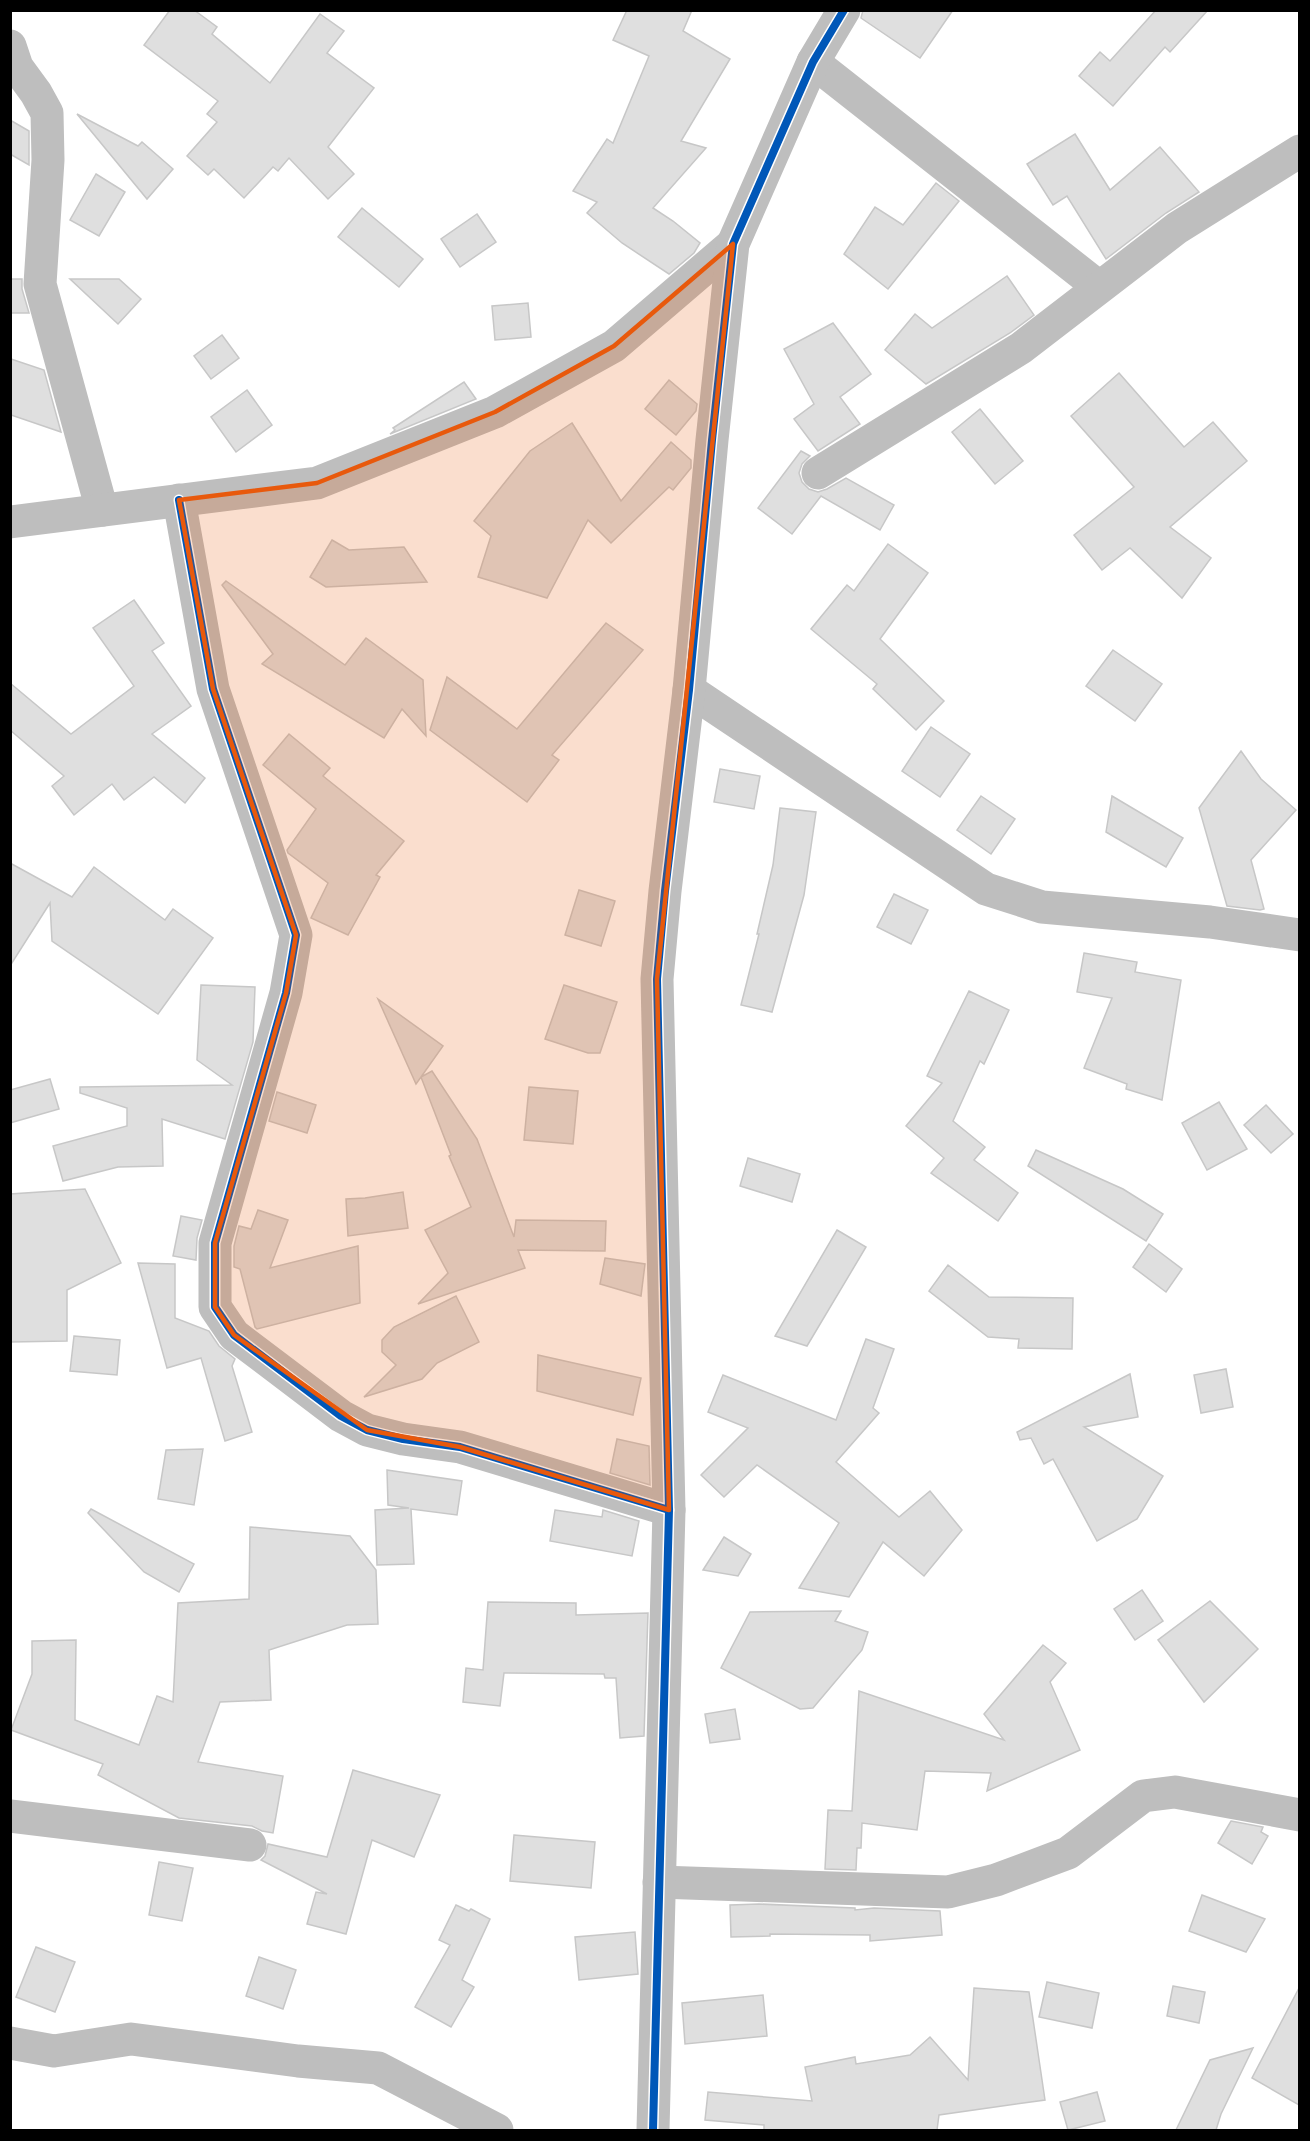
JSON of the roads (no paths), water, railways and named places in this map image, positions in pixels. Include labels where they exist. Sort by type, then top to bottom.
[{"type":"street","points":[[652,2130],[669,1510],[657,979],[689,690],[733,244],[813,62],[844,10]]},
{"type":"street","points":[[10,46],[17,67],[47,113],[48,160],[40,284],[102,510]]},
{"type":"street","points":[[813,62],[1099,287]]},
{"type":"street","points":[[818,473],[1021,348],[1177,228],[1299,151]]},
{"type":"street","points":[[10,522],[317,483],[495,412],[614,346],[733,244]]},
{"type":"street","points":[[179,500],[213,689],[296,935],[286,993],[215,1243],[215,1307],[234,1335],[341,1416],[367,1430],[403,1439],[460,1447],[669,1510]]},
{"type":"street","points":[[689,690],[986,890],[1042,907],[1210,922],[1299,934]]},
{"type":"street","points":[[659,1882],[948,1892],[996,1880],[1068,1853],[1143,1796],[1175,1791],[1299,1815]]},
{"type":"street","points":[[10,1816],[250,1845]]},
{"type":"street","points":[[10,2043],[54,2051],[131,2039],[298,2061],[378,2068],[497,2130]]}]
